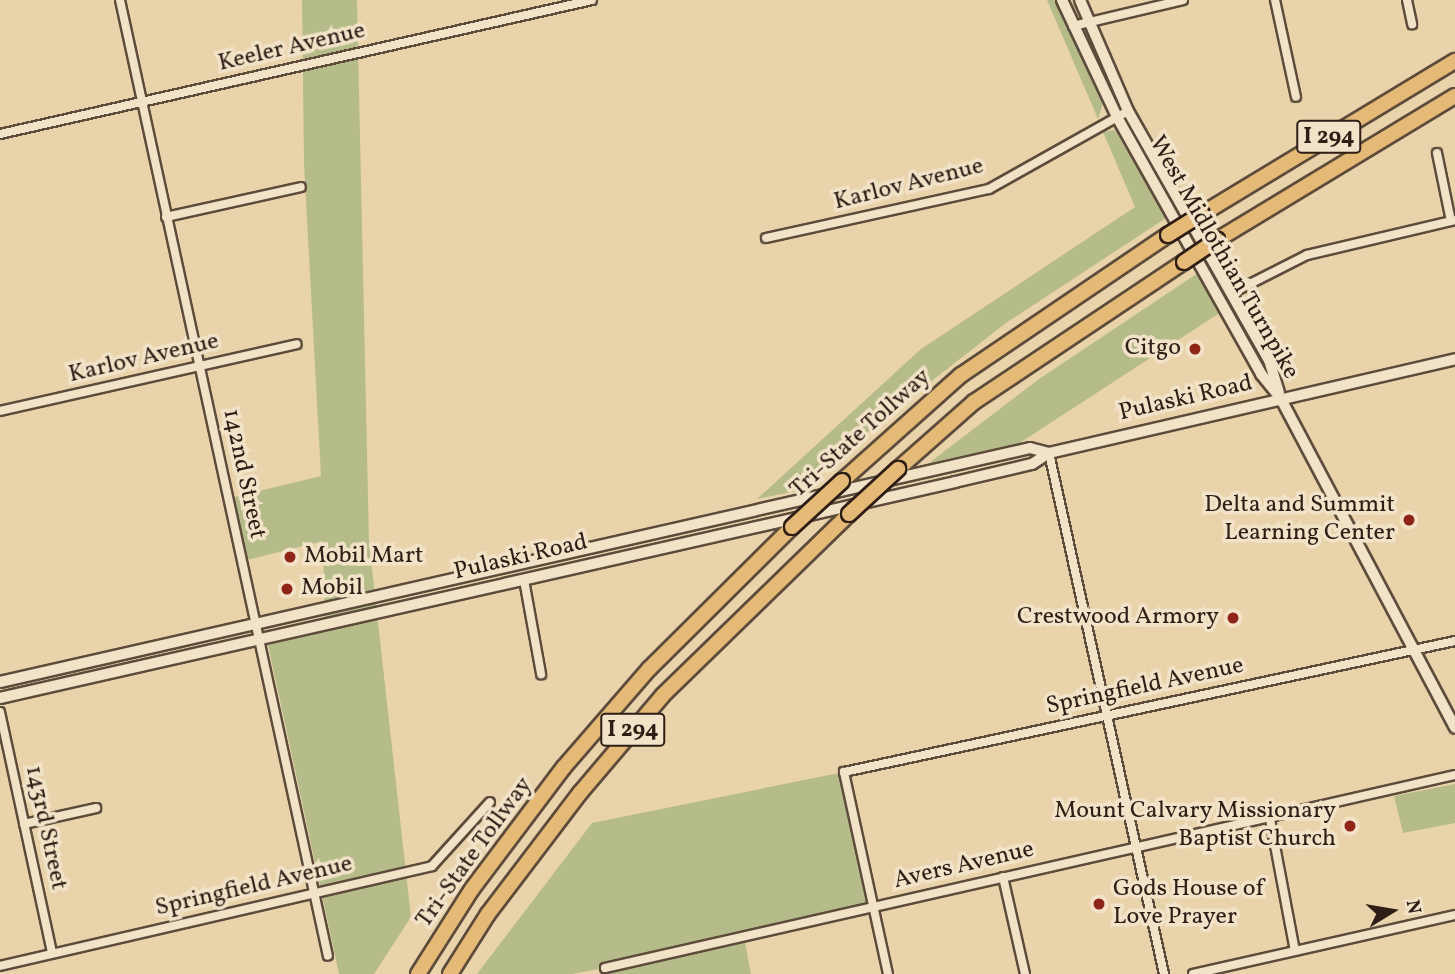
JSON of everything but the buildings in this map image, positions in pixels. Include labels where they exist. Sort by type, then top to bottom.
[{"type":"highway","name":"Tri-State Tollway","points":[[418,974],[472,889],[564,767],[649,668],[792,527],[961,375],[1168,235],[1455,61]]},
{"type":"highway","name":"Tri-State Tollway","points":[[450,974],[488,914],[580,793],[663,695],[849,514],[974,402],[1217,240],[1455,96]]},
{"type":"main road","name":"West Midlothian Turnpike","points":[[1062,0],[1117,117],[1261,374],[1281,399]]},
{"type":"main road","name":"West Midlothian Turnpike","points":[[1080,0],[1128,111],[1269,360],[1281,399]]},
{"type":"main road","name":"Pulaski Road","points":[[0,698],[1019,467],[1049,453],[1455,359]]},
{"type":"main road","points":[[1281,399],[1455,727]]},
{"type":"main road","name":"Pulaski Road","points":[[0,682],[1030,448],[1049,453]]},
{"type":"street","name":"142nd Street","points":[[120,0],[328,956]]},
{"type":"street","name":"Keeler Avenue","points":[[0,134],[592,0]]},
{"type":"street","points":[[1073,26],[1183,0]]},
{"type":"street","points":[[1275,0],[1296,97]]},
{"type":"street","points":[[1406,0],[1412,24]]},
{"type":"street","name":"Karlov Avenue","points":[[766,238],[989,189],[1128,111]]},
{"type":"street","points":[[1232,293],[1307,255],[1453,221],[1437,153]]},
{"type":"street","points":[[166,217],[301,187]]},
{"type":"street","name":"Karlov Avenue","points":[[0,411],[297,344]]},
{"type":"street","points":[[1049,453],[1164,974]]},
{"type":"street","points":[[524,580],[541,674]]},
{"type":"street","name":"Springfield Avenue","points":[[873,907],[844,772],[1455,641]]},
{"type":"street","name":"143rd Street","points":[[0,712],[52,952]]},
{"type":"street","name":"Avers Avenue","points":[[605,968],[1455,775]]},
{"type":"street","name":"Springfield Avenue","points":[[0,966],[432,866],[490,802]]},
{"type":"street","points":[[24,824],[96,808]]},
{"type":"street","points":[[1270,819],[1295,951]]},
{"type":"street","points":[[1003,877],[1025,974]]},
{"type":"street","points":[[873,907],[888,974]]},
{"type":"street","points":[[1193,974],[1455,915]]},
{"type":"green space","points":[[302,0],[357,0],[369,542],[411,917],[374,974],[339,974],[268,645],[325,631],[323,541],[247,560],[234,497],[321,476],[304,165]]},
{"type":"green space","points":[[1047,0],[1056,0],[1103,103],[1098,119]]},
{"type":"green space","points":[[1115,130],[1166,218],[1006,323],[888,415],[801,490],[757,499],[921,349],[1135,207],[1103,132]]},
{"type":"green space","points":[[1198,273],[1221,312],[1018,444],[929,463],[1039,379]]},
{"type":"green space","points":[[844,772],[873,907],[744,937],[751,974],[607,974],[605,968],[572,974],[477,974],[592,823]]},
{"type":"green space","points":[[1455,784],[1455,823],[1403,833],[1394,796]]},
{"type":"place","name":"Citgo","points":[[1195,349]]},
{"type":"place","name":"Delta and Summit Learning Center","points":[[1409,520]]},
{"type":"place","name":"Mobil Mart","points":[[290,557]]},
{"type":"place","name":"Mobil","points":[[287,589]]},
{"type":"place","name":"Crestwood Armory","points":[[1233,618]]},
{"type":"place","name":"Mount Calvary Missionary Baptist Church","points":[[1350,826]]},
{"type":"place","name":"Gods House of Love Prayer","points":[[1099,904]]}]
